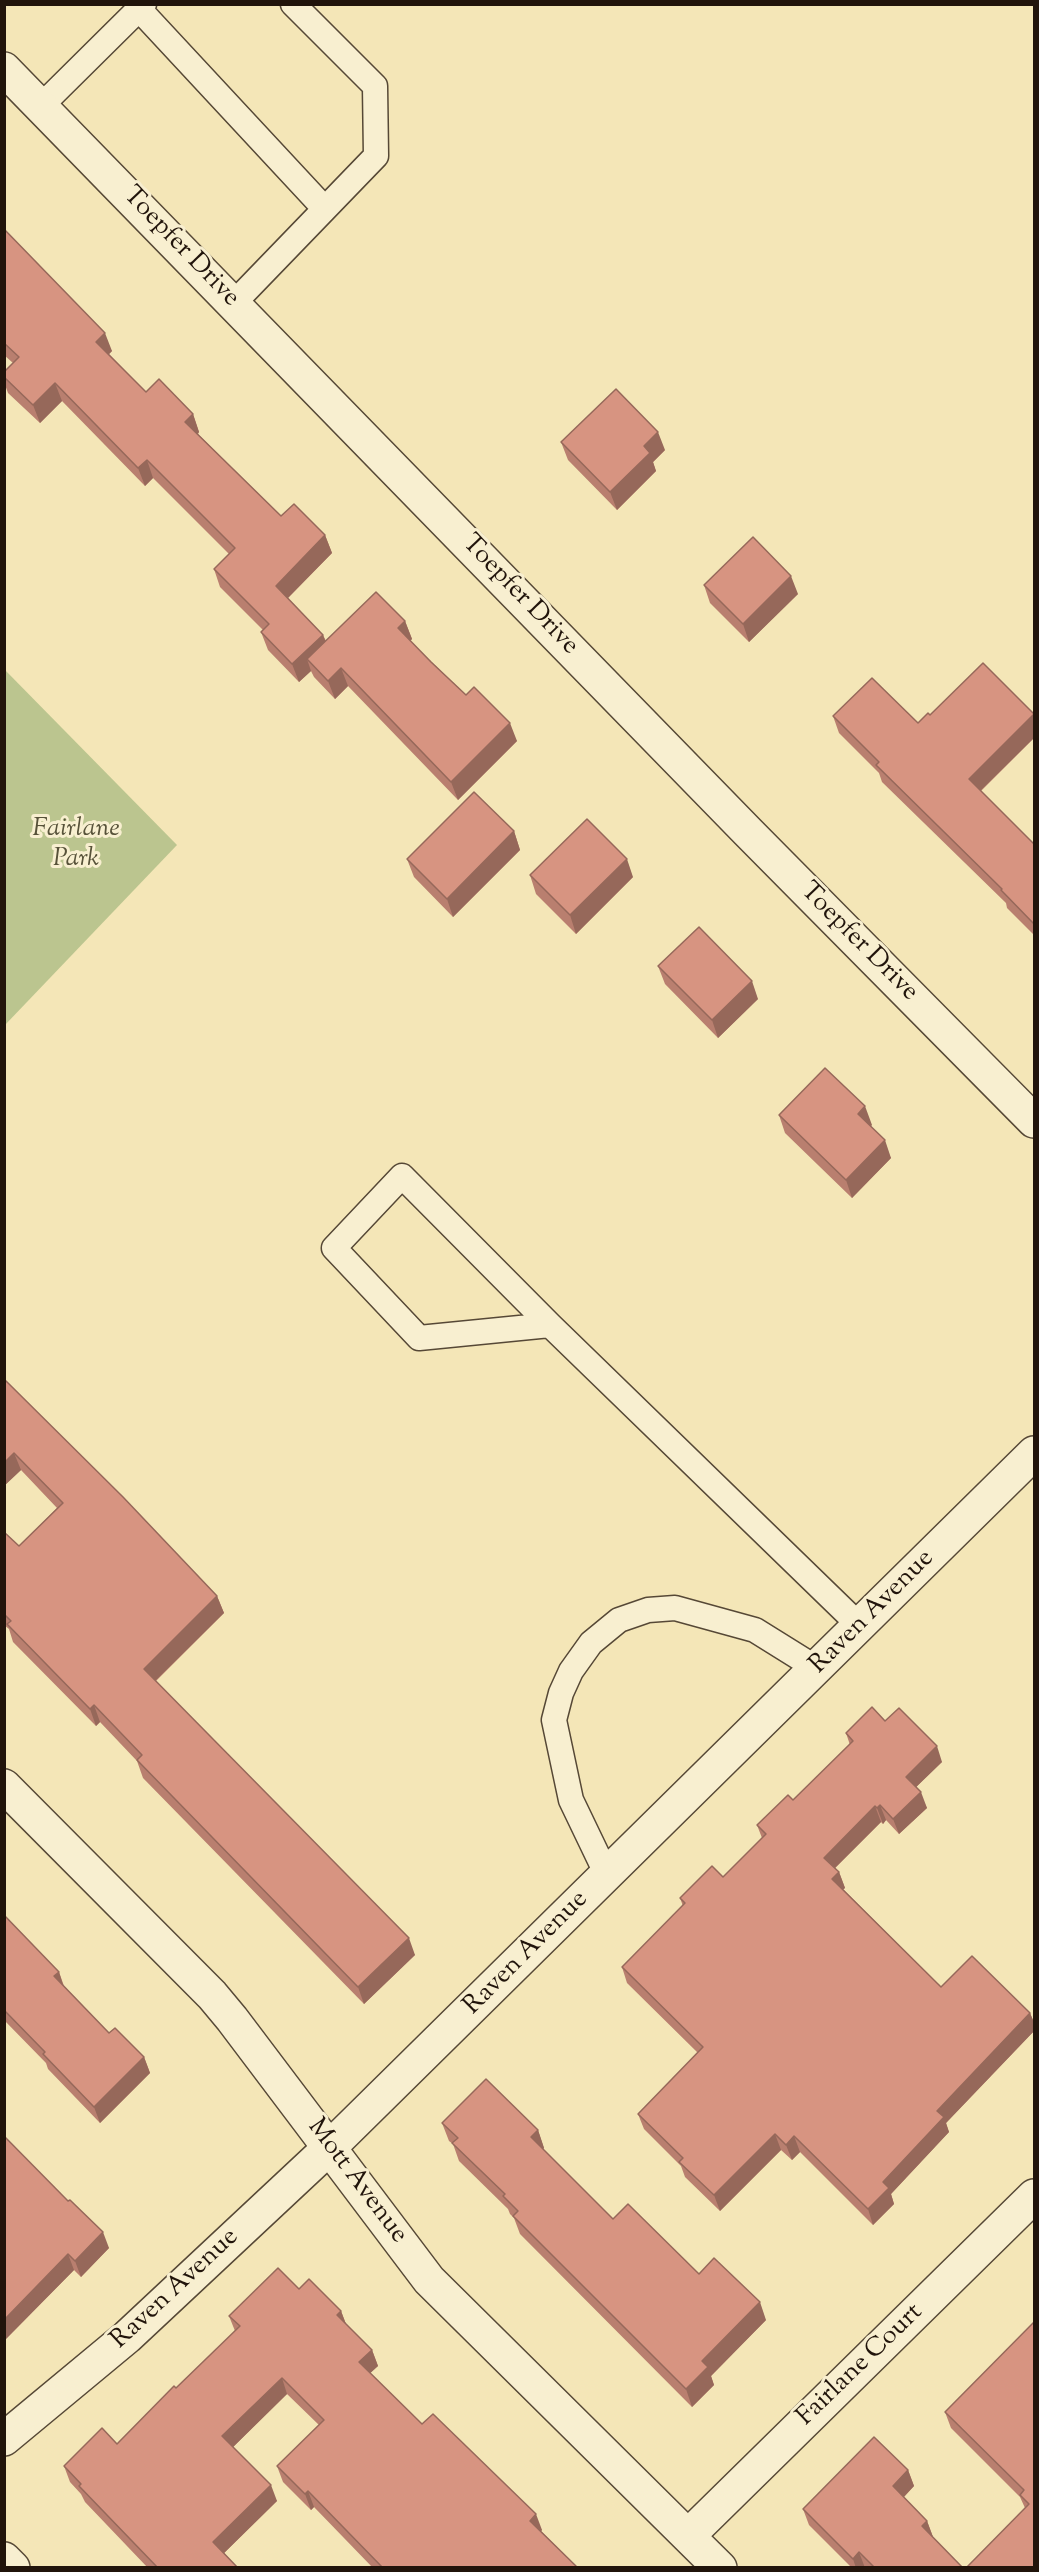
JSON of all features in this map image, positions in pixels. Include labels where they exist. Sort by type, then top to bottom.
[{"type":"street","name":"Toepfer Drive","points":[[4,69],[732,815],[1035,1121]]},
{"type":"street","name":"Raven Avenue","points":[[4,2439],[127,2337],[328,2149],[1035,1453]]},
{"type":"street","name":"Mott Avenue","points":[[4,1786],[212,1995],[299,2106],[328,2149],[358,2183],[429,2280],[720,2568]]},
{"type":"street","name":"Fairlane Court","points":[[688,2536],[1035,2196]]},
{"type":"street","points":[[4,2559],[13,2568]]},
{"type":"lane","points":[[234,303],[376,156],[375,86],[293,4]]},
{"type":"lane","points":[[41,106],[141,7],[324,208]]},
{"type":"lane","points":[[550,1325],[419,1338],[334,1248],[402,1176],[550,1325],[860,1626]]},
{"type":"lane","points":[[607,1875],[571,1800],[554,1720],[561,1693],[571,1671],[591,1643],[619,1620],[648,1610],[675,1608],[755,1630],[816,1668]]},
{"type":"green space","name":"Fairlane Park","points":[[5,670],[177,845],[4,1025]]},
{"type":"building","points":[[4,229],[105,333],[96,342],[146,392],[159,379],[193,414],[185,422],[281,516],[294,504],[325,535],[276,586],[323,635],[292,664],[261,632],[269,624],[214,569],[235,548],[147,460],[138,468],[55,383],[33,405],[4,377],[4,372],[19,357],[4,343]]},
{"type":"building","points":[[616,389],[658,432],[644,446],[650,453],[610,492],[561,442]]},
{"type":"building","points":[[753,537],[791,576],[743,624],[704,585]]},
{"type":"building","points":[[376,592],[405,621],[398,628],[431,662],[466,695],[474,687],[510,723],[451,782],[341,668],[328,681],[307,659]]},
{"type":"building","points":[[983,663],[1034,714],[969,779],[1035,845],[1035,925],[1002,889],[876,765],[879,762],[833,716],[872,678],[918,723],[928,713],[930,715]]},
{"type":"building","points":[[474,792],[514,831],[447,899],[407,859]]},
{"type":"building","points":[[587,819],[627,859],[570,915],[530,875]]},
{"type":"building","points":[[699,927],[752,981],[712,1020],[658,966]]},
{"type":"building","points":[[825,1068],[865,1106],[858,1114],[885,1140],[846,1180],[779,1115]]},
{"type":"building","points":[[4,1379],[123,1497],[217,1596],[144,1669],[409,1938],[358,1987],[137,1760],[142,1755],[94,1705],[90,1709],[7,1624],[11,1621],[4,1614],[4,1532],[19,1546],[63,1503],[14,1453],[4,1463]]},
{"type":"building","points":[[872,1707],[885,1721],[899,1708],[937,1746],[906,1777],[921,1792],[893,1819],[880,1805],[877,1808],[875,1806],[824,1858],[839,1872],[832,1879],[941,1987],[972,1956],[1030,2013],[937,2111],[944,2117],[883,2182],[889,2188],[868,2209],[794,2136],[786,2145],[775,2134],[714,2195],[679,2162],[683,2158],[638,2114],[703,2047],[622,1967],[685,1903],[680,1898],[712,1866],[723,1877],[766,1834],[757,1825],[788,1795],[793,1800],[853,1741],[846,1733]]},
{"type":"building","points":[[4,1915],[59,1972],[54,1976],[109,2033],[115,2028],[144,2057],[94,2107],[4,2010]]},
{"type":"building","points":[[486,2079],[538,2130],[531,2137],[613,2219],[628,2204],[699,2274],[714,2258],[760,2302],[702,2361],[708,2367],[686,2389],[513,2216],[518,2211],[503,2196],[505,2194],[452,2143],[458,2138],[442,2123]]},
{"type":"building","points":[[4,2136],[68,2201],[70,2200],[103,2232],[75,2261],[68,2254],[4,2320]]},
{"type":"building","points":[[278,2268],[299,2289],[309,2279],[341,2311],[337,2315],[372,2350],[359,2362],[422,2424],[433,2414],[536,2514],[530,2521],[578,2568],[383,2568],[308,2491],[305,2494],[277,2466],[324,2420],[282,2378],[222,2436],[271,2485],[213,2542],[238,2568],[158,2568],[79,2486],[81,2484],[64,2466],[102,2428],[117,2444],[174,2386],[176,2388],[240,2326],[229,2316]]},
{"type":"building","points":[[1035,2321],[1035,2568],[966,2568],[1029,2504],[1020,2495],[1024,2490],[945,2412]]},
{"type":"building","points":[[874,2437],[908,2470],[893,2486],[927,2521],[922,2526],[963,2568],[875,2568],[859,2552],[853,2559],[803,2509]]}]
